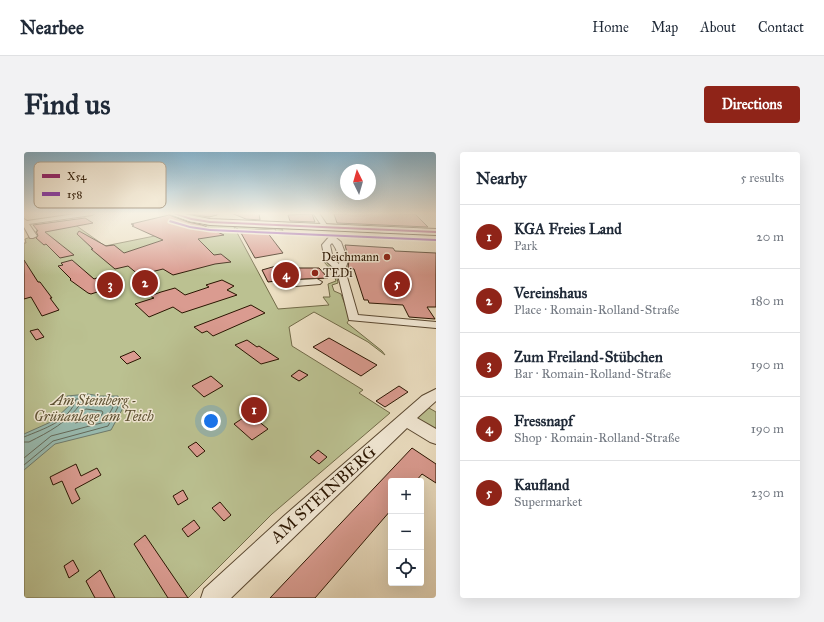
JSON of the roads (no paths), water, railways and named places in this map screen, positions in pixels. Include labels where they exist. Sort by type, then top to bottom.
[{"type":"street","points":[[330,234],[332,243]]},
{"type":"street","points":[[342,266],[336,262],[327,260],[326,245],[332,243],[338,244],[353,318],[436,325]]},
{"type":"street","points":[[284,284],[317,282]]},
{"type":"street","name":"AM STEINBERG","points":[[213,598],[267,545],[406,419],[435,398]]},
{"type":"street","points":[[406,419],[436,437]]},
{"type":"water","points":[[88,394],[118,396],[123,408],[111,430],[55,444],[24,470],[24,434],[53,421],[72,403],[64,399],[67,396]]},
{"type":"place","name":"Deichmann","points":[[387,257]]},
{"type":"place","name":"TEDi","points":[[315,273]]},
{"type":"place","name":"Fressnapf","points":[[286,275]]},
{"type":"place","name":"Vereinshaus","points":[[145,283]]},
{"type":"place","name":"Kaufland","points":[[397,284]]},
{"type":"place","name":"Zum Freiland-Stübchen","points":[[110,285]]},
{"type":"place","name":"KGA Freies Land","points":[[254,410]]},
{"type":"park label","name":"Am Steinberg - Grünanlage am Teich","points":[[94,408]]}]
